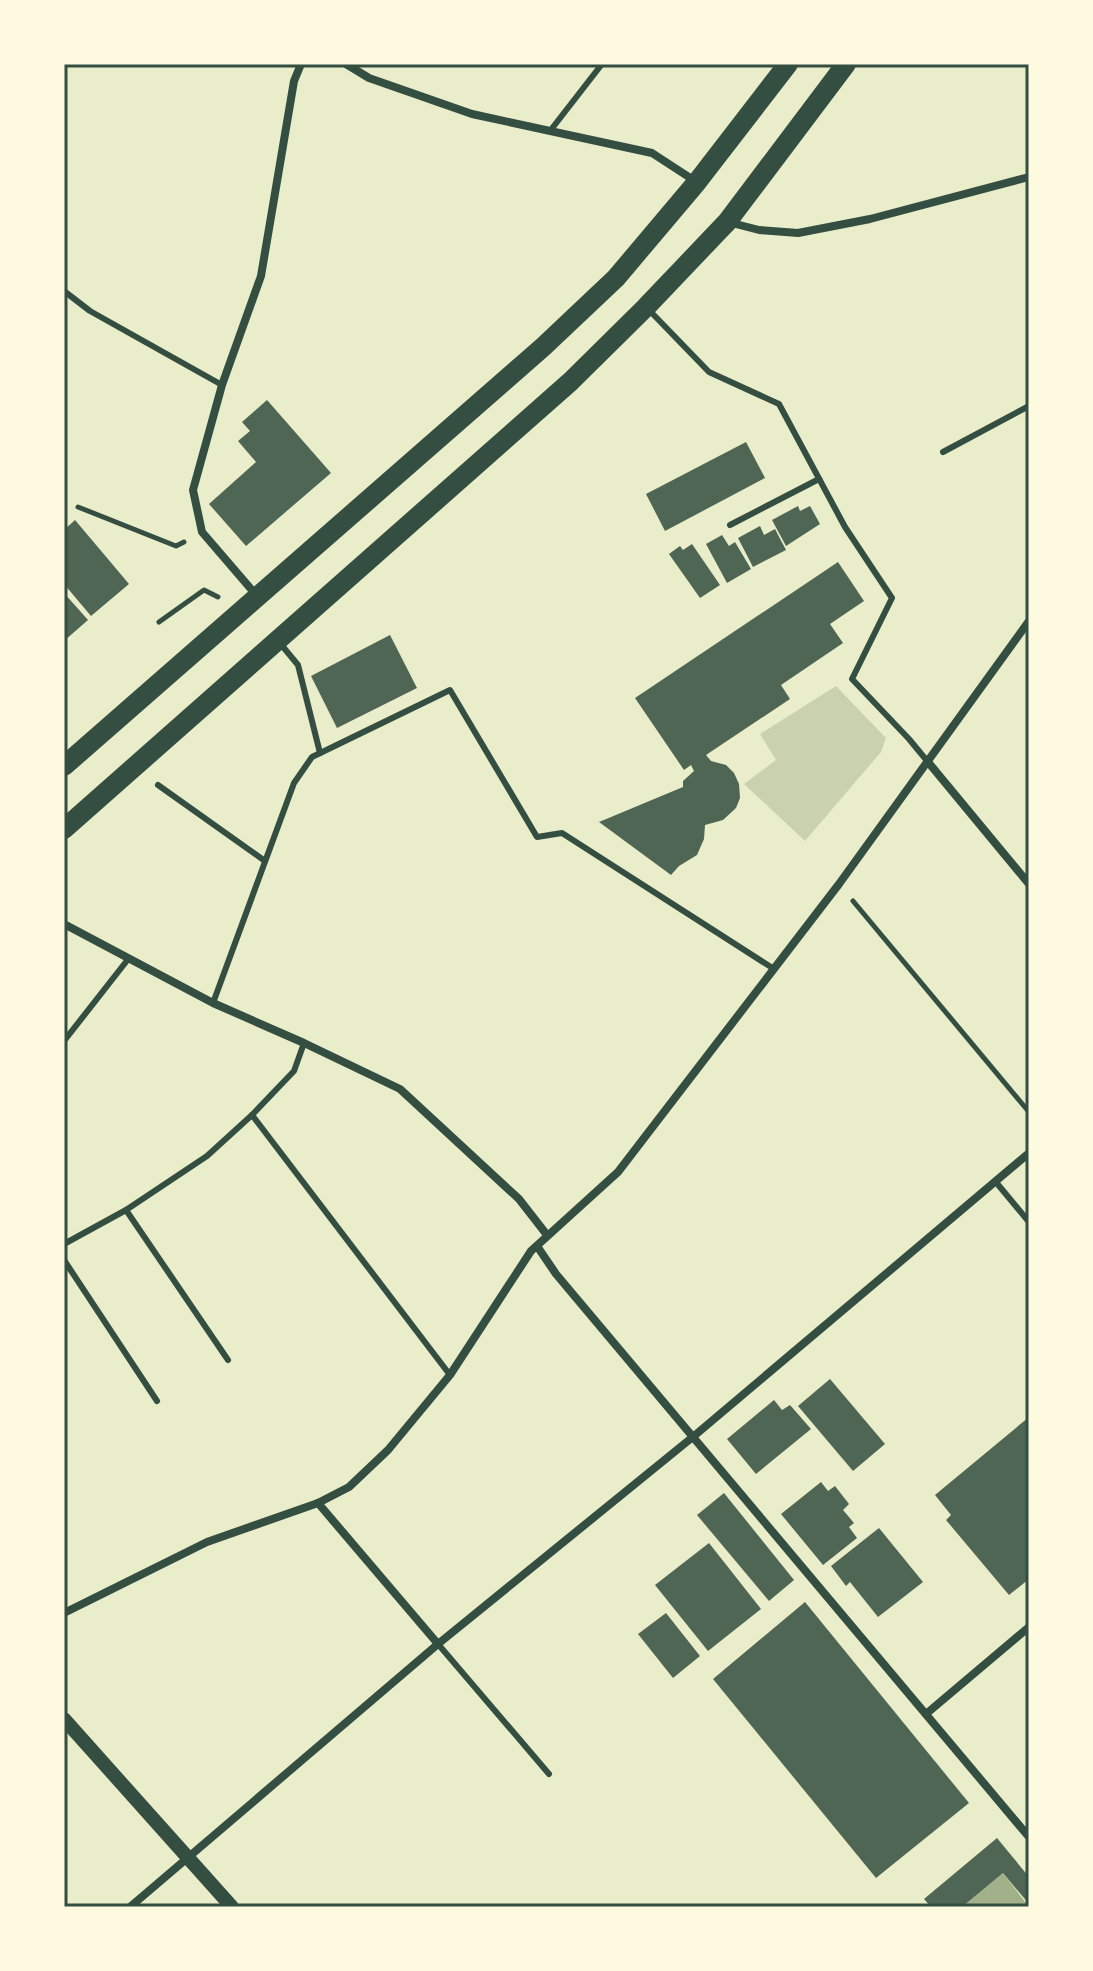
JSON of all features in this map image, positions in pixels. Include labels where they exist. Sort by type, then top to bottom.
[{"type":"main road","points":[[64,766],[543,347],[616,278],[697,182],[788,64]]},
{"type":"main road","points":[[64,829],[570,382],[727,222],[846,64]]},
{"type":"street","points":[[258,596],[202,532],[193,490],[222,385],[261,276],[294,81],[301,64]]},
{"type":"street","points":[[346,64],[369,78],[472,114],[652,153],[697,182]]},
{"type":"street","points":[[727,222],[759,230],[798,233],[870,219],[1029,177]]},
{"type":"street","points":[[64,1613],[207,1542],[318,1503],[349,1487],[388,1450],[450,1375],[531,1251],[618,1172],[839,884],[1029,621]]},
{"type":"street","points":[[928,762],[1028,880]]},
{"type":"street","points":[[64,924],[213,1003],[400,1089],[519,1199],[547,1235]]},
{"type":"street","points":[[130,1907],[438,1644],[694,1436],[1029,1153]]},
{"type":"street","points":[[537,1246],[556,1274],[1029,1837]]},
{"type":"street","points":[[318,1503],[438,1644]]},
{"type":"street","points":[[926,1714],[1029,1627]]},
{"type":"street","points":[[64,1719],[232,1907]]},
{"type":"lane","points":[[550,131],[602,64]]},
{"type":"lane","points":[[64,291],[90,311],[222,385]]},
{"type":"lane","points":[[646,307],[709,372],[779,404],[845,527],[892,598],[852,679],[928,762]]},
{"type":"lane","points":[[943,452],[1029,406]]},
{"type":"lane","points":[[730,525],[819,479]]},
{"type":"lane","points":[[276,639],[298,665],[320,753]]},
{"type":"lane","points":[[213,1003],[294,783],[312,757],[450,690],[537,837],[562,833],[774,969]]},
{"type":"lane","points":[[158,785],[265,861]]},
{"type":"lane","points":[[64,1041],[129,958]]},
{"type":"lane","points":[[64,1244],[126,1210],[207,1156],[294,1071],[304,1043]]},
{"type":"lane","points":[[252,1115],[450,1375]]},
{"type":"lane","points":[[995,1181],[1029,1222]]},
{"type":"lane","points":[[126,1210],[228,1360]]},
{"type":"lane","points":[[64,1260],[157,1401]]},
{"type":"lane","points":[[438,1644],[549,1774]]},
{"type":"path","points":[[78,507],[176,546],[202,532]]},
{"type":"path","points":[[159,622],[204,590]]},
{"type":"path","points":[[839,884],[1029,1112]]},
{"type":"shaded area","points":[[836,686],[886,738],[881,752],[805,841],[744,784],[776,760],[760,734]]},
{"type":"shaded area","points":[[1003,1873],[1029,1907],[962,1907]]},
{"type":"building","points":[[267,400],[331,473],[246,546],[209,504],[256,462],[238,441],[250,431],[242,422]]},
{"type":"building","points":[[746,442],[765,478],[665,531],[646,494]]},
{"type":"building","points":[[798,506],[800,511],[810,506],[820,524],[786,546],[772,520]]},
{"type":"building","points":[[75,520],[129,584],[91,616],[64,584],[64,530]]},
{"type":"building","points":[[760,526],[764,535],[775,529],[786,550],[753,567],[738,538]]},
{"type":"building","points":[[722,535],[729,546],[735,542],[751,569],[727,583],[706,544]]},
{"type":"building","points":[[692,544],[720,585],[700,598],[669,554],[680,546],[683,550]]},
{"type":"building","points":[[838,562],[864,601],[830,624],[843,643],[781,685],[790,699],[706,755],[711,761],[726,765],[734,773],[740,798],[736,808],[723,820],[705,825],[704,839],[697,855],[671,875],[599,822],[683,787],[683,781],[694,771],[691,765],[684,770],[635,698]]},
{"type":"building","points":[[64,593],[88,620],[64,641]]},
{"type":"building","points":[[390,635],[417,688],[337,728],[311,676]]},
{"type":"building","points":[[830,1379],[885,1444],[853,1471],[798,1406]]},
{"type":"building","points":[[774,1400],[782,1410],[790,1405],[811,1429],[756,1474],[727,1439]]},
{"type":"building","points":[[1029,1417],[1029,1579],[1009,1595],[946,1520],[951,1515],[935,1495]]},
{"type":"building","points":[[821,1482],[828,1491],[835,1486],[849,1504],[843,1510],[854,1523],[849,1527],[857,1538],[823,1565],[781,1514]]},
{"type":"building","points":[[724,1493],[794,1580],[769,1601],[697,1515]]},
{"type":"building","points":[[879,1528],[923,1582],[878,1617],[850,1582],[846,1586],[831,1566]]},
{"type":"building","points":[[709,1543],[761,1609],[708,1651],[655,1585]]},
{"type":"building","points":[[805,1602],[969,1803],[876,1878],[713,1679]]},
{"type":"building","points":[[666,1613],[700,1656],[673,1678],[638,1634]]},
{"type":"building","points":[[997,1838],[1029,1877],[1029,1904],[1003,1873],[962,1907],[931,1907],[924,1899]]}]
